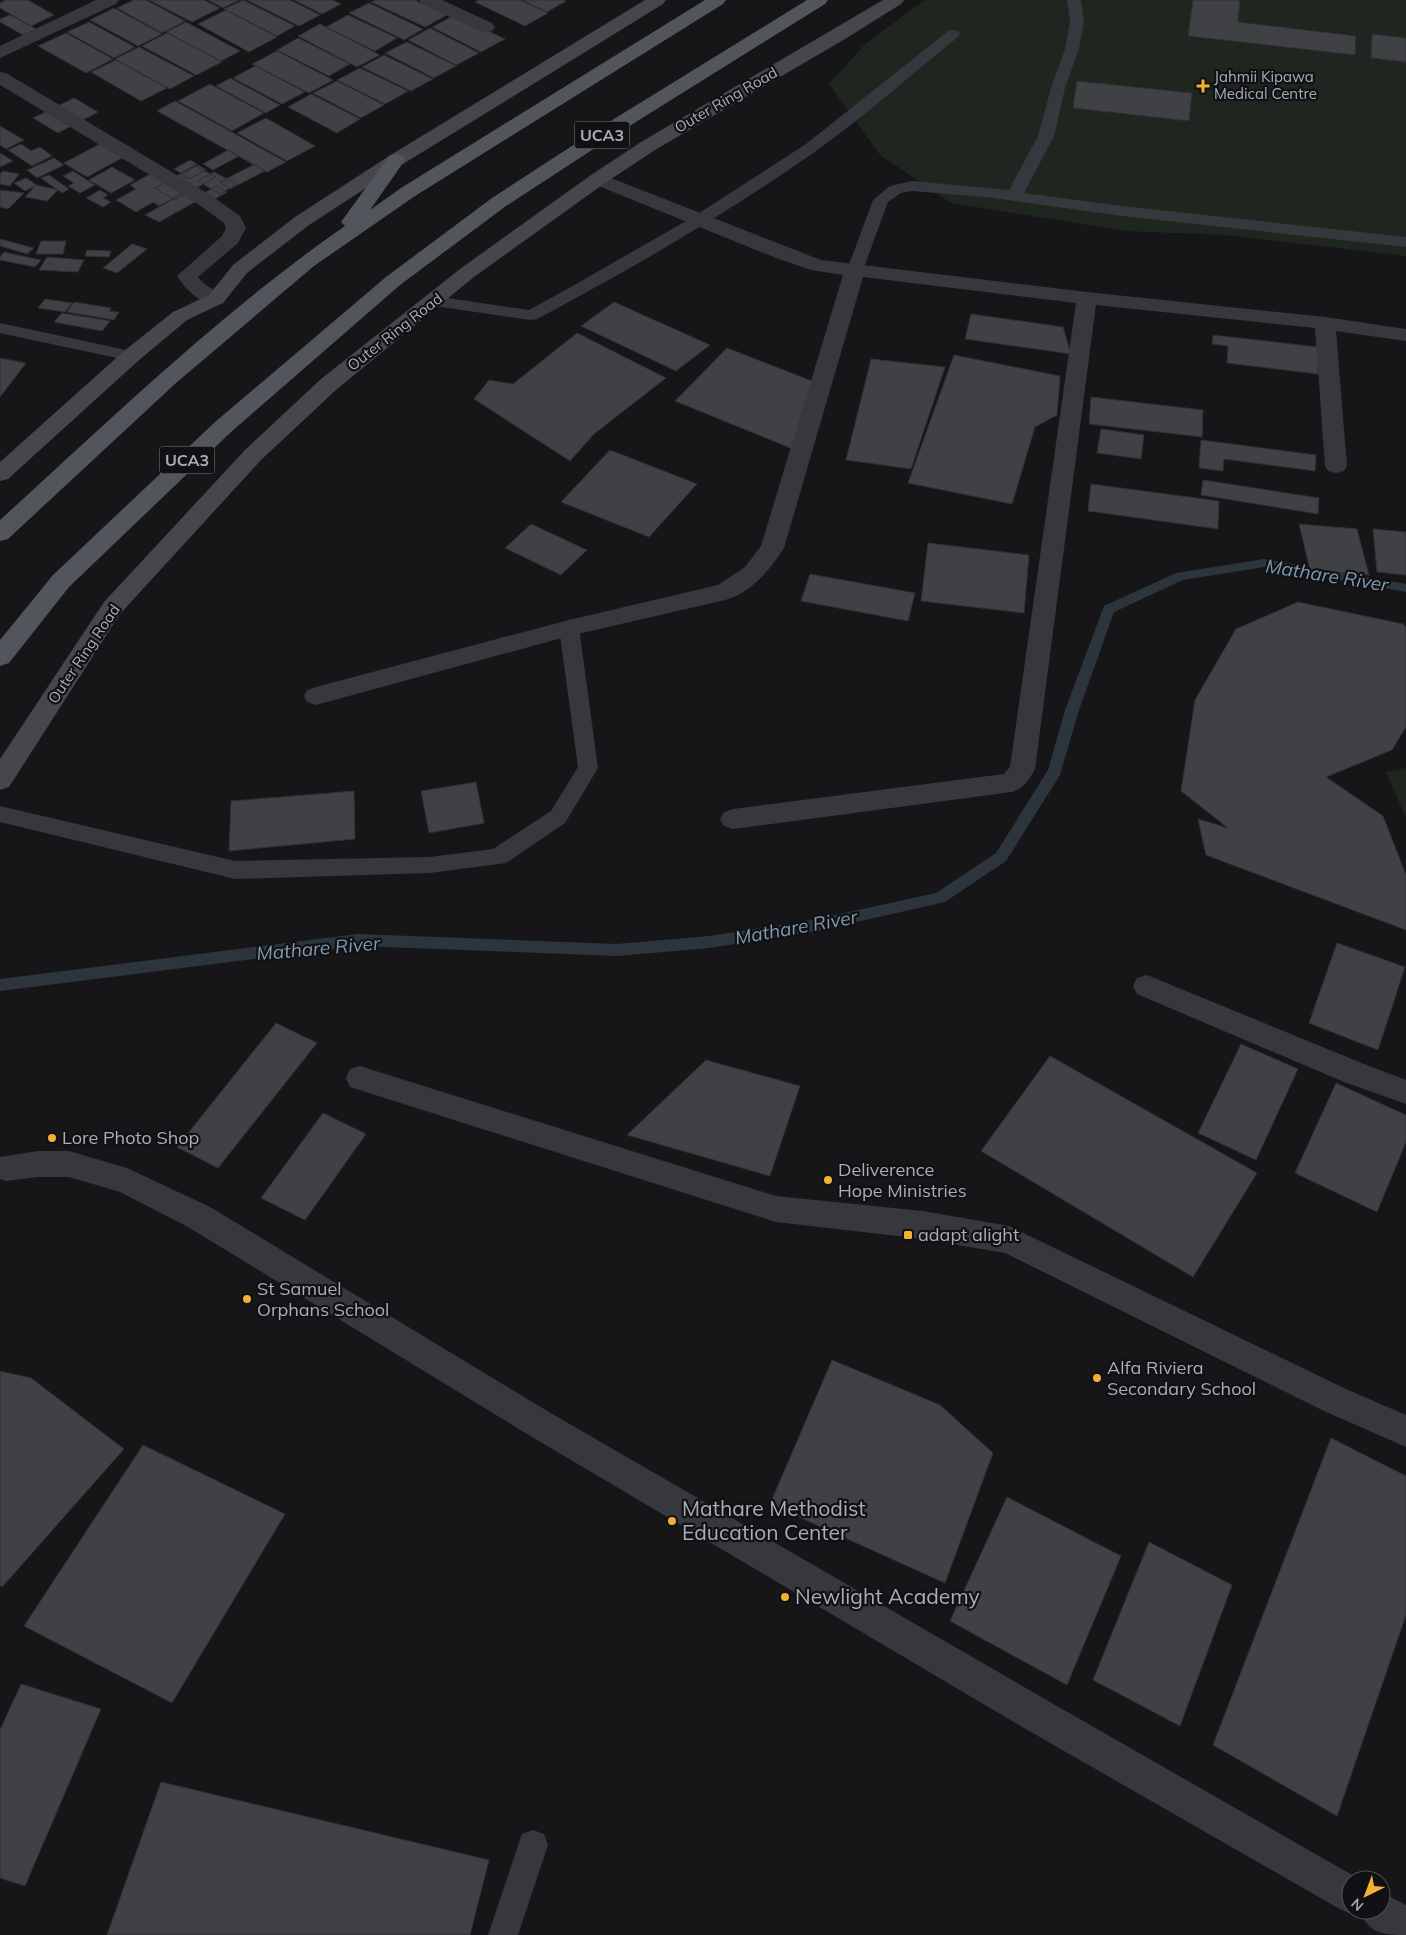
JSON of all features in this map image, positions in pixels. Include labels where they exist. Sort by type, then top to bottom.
[{"type":"main road","points":[[0,474],[131,356],[180,316],[216,299],[240,269],[302,221],[396,160],[657,0]]},
{"type":"main road","points":[[0,534],[169,378],[307,262],[342,236],[425,182],[717,0]]},
{"type":"main road","name":"Outer Ring Road","points":[[0,657],[61,581],[166,480],[222,427],[393,281],[499,202],[608,131],[819,0]]},
{"type":"main road","name":"Outer Ring Road","points":[[0,780],[112,608],[253,455],[328,384],[467,273],[598,179],[648,146],[839,35],[895,0]]},
{"type":"main road","points":[[342,236],[396,160]]},
{"type":"street","points":[[0,53],[110,0]]},
{"type":"street","points":[[428,0],[486,27]]},
{"type":"street","points":[[0,76],[180,184],[233,220],[236,228],[231,239],[186,276],[195,288],[216,299]]},
{"type":"street","points":[[598,179],[783,254],[818,266],[1087,298],[1325,323],[1406,335]]},
{"type":"street","points":[[316,696],[569,628],[725,592],[753,573],[772,548],[854,270]]},
{"type":"street","points":[[733,819],[1012,782],[1022,769],[1087,298]]},
{"type":"street","points":[[1325,323],[1336,466]]},
{"type":"street","points":[[1148,986],[1354,1073],[1406,1092]]},
{"type":"street","points":[[360,1078],[776,1209],[922,1225],[1009,1240],[1335,1400],[1406,1431]]},
{"type":"street","points":[[6,1168],[38,1164],[69,1164],[127,1180],[199,1217],[538,1423],[1037,1715],[1341,1889]]},
{"type":"street","points":[[1391,1917],[1406,1926]]},
{"type":"lane","points":[[1014,196],[1046,136],[1058,88],[1072,49],[1077,21],[1074,0]]},
{"type":"lane","points":[[434,301],[531,315],[575,292],[699,220],[811,147],[954,34]]},
{"type":"lane","points":[[854,270],[881,200],[896,188],[912,186],[1014,196],[1122,211],[1406,242]]},
{"type":"lane","points":[[0,328],[131,356]]},
{"type":"lane","points":[[0,814],[235,870],[430,865],[498,857],[558,817],[588,768],[569,628]]},
{"type":"lane","points":[[503,1935],[533,1845]]},
{"type":"shaded area","points":[[925,0],[1406,0],[1406,256],[1225,235],[1125,231],[951,203],[880,155],[829,84],[865,44]]},
{"type":"shaded area","points":[[1406,768],[1406,818],[1386,772]]},
{"type":"building","points":[[6,0],[28,0],[54,15],[31,26],[0,8],[0,3]]},
{"type":"building","points":[[134,0],[146,0],[185,21],[162,33],[117,8]]},
{"type":"building","points":[[149,0],[204,0],[220,8],[192,22]]},
{"type":"building","points":[[208,0],[239,0],[223,8]]},
{"type":"building","points":[[243,0],[295,26],[277,36],[224,9]]},
{"type":"building","points":[[247,0],[290,0],[320,15],[299,26]]},
{"type":"building","points":[[294,0],[332,0],[341,4],[322,14]]},
{"type":"building","points":[[376,0],[415,0],[447,15],[425,27],[371,2]]},
{"type":"building","points":[[479,0],[520,0],[548,13],[525,26],[475,2]]},
{"type":"building","points":[[522,0],[563,0],[566,1],[547,12]]},
{"type":"building","points":[[1193,0],[1240,0],[1238,22],[1356,36],[1355,55],[1188,36]]},
{"type":"building","points":[[369,3],[423,29],[404,40],[349,13]]},
{"type":"building","points":[[114,8],[162,34],[138,46],[90,20]]},
{"type":"building","points":[[226,10],[277,37],[249,52],[198,24]]},
{"type":"building","points":[[10,15],[36,29],[23,35],[0,22],[0,19]]},
{"type":"building","points":[[348,15],[397,38],[375,51],[326,27]]},
{"type":"building","points":[[455,15],[505,39],[481,52],[432,27]]},
{"type":"building","points":[[89,22],[135,47],[114,58],[67,32]]},
{"type":"building","points":[[186,22],[240,51],[221,61],[166,32]]},
{"type":"building","points":[[320,24],[380,55],[357,67],[298,36]]},
{"type":"building","points":[[430,28],[479,53],[456,65],[408,40]]},
{"type":"building","points":[[66,33],[113,59],[86,73],[38,46]]},
{"type":"building","points":[[167,33],[222,62],[196,75],[142,46]]},
{"type":"building","points":[[1372,34],[1406,38],[1406,62],[1371,58]]},
{"type":"building","points":[[298,38],[350,64],[329,76],[277,50]]},
{"type":"building","points":[[407,42],[456,66],[434,78],[385,53]]},
{"type":"building","points":[[139,47],[194,76],[170,89],[115,59]]},
{"type":"building","points":[[277,51],[333,80],[309,93],[252,64]]},
{"type":"building","points":[[384,55],[433,79],[411,91],[362,67]]},
{"type":"building","points":[[116,60],[167,88],[141,101],[91,72]]},
{"type":"building","points":[[255,66],[305,92],[282,104],[233,78]]},
{"type":"building","points":[[360,68],[408,91],[385,104],[337,80]]},
{"type":"building","points":[[230,78],[280,105],[266,113],[216,86]]},
{"type":"building","points":[[337,81],[384,105],[361,118],[313,93]]},
{"type":"building","points":[[1077,81],[1192,93],[1189,121],[1073,108]]},
{"type":"building","points":[[210,84],[264,113],[232,131],[178,101]]},
{"type":"building","points":[[311,94],[360,119],[337,133],[288,107]]},
{"type":"building","points":[[74,98],[98,112],[58,133],[33,118]]},
{"type":"building","points":[[175,101],[286,162],[267,172],[157,111]]},
{"type":"building","points":[[266,118],[315,146],[287,161],[237,133]]},
{"type":"building","points":[[0,126],[24,140],[6,149],[0,145]]},
{"type":"building","points":[[107,140],[131,153],[87,177],[64,163]]},
{"type":"building","points":[[21,144],[31,151],[40,147],[52,156],[32,166],[8,150]]},
{"type":"building","points":[[228,150],[239,156],[213,170],[203,164]]},
{"type":"building","points":[[0,153],[13,161],[0,167]]},
{"type":"building","points":[[54,158],[64,165],[37,178],[27,170]]},
{"type":"building","points":[[190,160],[197,164],[181,173],[174,169]]},
{"type":"building","points":[[255,164],[265,171],[230,189],[220,182]]},
{"type":"building","points":[[198,165],[206,170],[189,179],[181,175]]},
{"type":"building","points":[[195,166],[216,177],[175,200],[155,188]]},
{"type":"building","points":[[112,167],[135,180],[111,193],[89,180]]},
{"type":"building","points":[[3,171],[19,174],[10,186],[0,184],[0,174]]},
{"type":"building","points":[[73,171],[95,185],[80,193],[68,186],[74,183],[63,176]]},
{"type":"building","points":[[154,172],[186,191],[159,206],[153,202],[136,212],[116,200],[136,189],[130,185]]},
{"type":"building","points":[[214,172],[237,184],[220,194],[198,181]]},
{"type":"building","points":[[49,175],[69,189],[62,193],[41,178]]},
{"type":"building","points":[[26,178],[37,185],[25,191],[14,183]]},
{"type":"building","points":[[36,185],[58,190],[47,201],[25,197]]},
{"type":"building","points":[[217,186],[227,192],[215,199],[204,193]]},
{"type":"building","points":[[0,190],[24,193],[8,209],[0,207]]},
{"type":"building","points":[[100,190],[108,195],[103,198],[111,202],[103,207],[86,198]]},
{"type":"building","points":[[189,190],[202,198],[159,222],[145,215]]},
{"type":"building","points":[[0,239],[34,248],[27,254],[0,246]]},
{"type":"building","points":[[41,241],[66,241],[63,254],[36,254]]},
{"type":"building","points":[[132,244],[147,249],[117,273],[103,268]]},
{"type":"building","points":[[87,250],[111,251],[109,257],[85,256]]},
{"type":"building","points":[[4,252],[41,260],[35,267],[0,260]]},
{"type":"building","points":[[47,257],[84,260],[78,272],[39,270]]},
{"type":"building","points":[[45,299],[72,303],[65,312],[38,308]]},
{"type":"building","points":[[74,302],[111,308],[109,311],[119,312],[114,320],[67,312]]},
{"type":"building","points":[[614,302],[710,345],[676,371],[581,326]]},
{"type":"building","points":[[62,313],[110,321],[102,331],[54,322]]},
{"type":"building","points":[[971,314],[1063,327],[1071,354],[965,339]]},
{"type":"building","points":[[577,333],[666,378],[594,434],[570,461],[474,399],[489,380],[513,384]]},
{"type":"building","points":[[1213,335],[1318,347],[1318,374],[1227,363],[1228,346],[1212,344]]},
{"type":"building","points":[[727,348],[812,381],[793,449],[675,401]]},
{"type":"building","points":[[954,355],[1060,376],[1057,415],[1035,427],[1012,504],[908,483]]},
{"type":"building","points":[[0,358],[26,363],[0,397]]},
{"type":"building","points":[[871,359],[945,367],[911,469],[846,460]]},
{"type":"building","points":[[1091,397],[1203,410],[1202,437],[1089,424]]},
{"type":"building","points":[[1101,429],[1144,435],[1141,459],[1097,453]]},
{"type":"building","points":[[1201,440],[1316,455],[1315,471],[1224,459],[1223,471],[1199,468]]},
{"type":"building","points":[[610,450],[697,484],[649,537],[561,502]]},
{"type":"building","points":[[1203,480],[1319,498],[1318,514],[1201,495]]},
{"type":"building","points":[[1091,484],[1219,501],[1218,529],[1088,511]]},
{"type":"building","points":[[531,524],[587,550],[561,575],[505,548]]},
{"type":"building","points":[[1299,524],[1357,529],[1369,575],[1310,570]]},
{"type":"building","points":[[1373,529],[1406,532],[1406,575],[1377,572]]},
{"type":"building","points":[[928,543],[1029,555],[1024,613],[921,601]]},
{"type":"building","points":[[810,574],[915,593],[908,621],[801,601]]},
{"type":"building","points":[[1298,602],[1403,624],[1406,627],[1406,727],[1392,750],[1326,777],[1383,816],[1406,875],[1406,930],[1206,855],[1198,819],[1228,828],[1181,791],[1195,700],[1236,629]]},
{"type":"building","points":[[476,782],[484,823],[429,833],[421,791]]},
{"type":"building","points":[[354,791],[355,839],[229,851],[231,801]]},
{"type":"building","points":[[1337,943],[1405,967],[1378,1050],[1309,1023]]},
{"type":"building","points":[[276,1023],[317,1043],[218,1168],[177,1147]]},
{"type":"building","points":[[1241,1044],[1298,1069],[1256,1160],[1198,1133]]},
{"type":"building","points":[[1050,1056],[1257,1173],[1193,1277],[981,1151]]},
{"type":"building","points":[[706,1060],[800,1086],[770,1176],[627,1135]]},
{"type":"building","points":[[1336,1083],[1406,1115],[1406,1142],[1377,1212],[1295,1173]]},
{"type":"building","points":[[323,1113],[366,1134],[305,1220],[261,1198]]},
{"type":"building","points":[[832,1360],[940,1405],[993,1453],[945,1583],[770,1504]]},
{"type":"building","points":[[0,1371],[31,1378],[124,1449],[3,1586],[0,1586]]},
{"type":"building","points":[[1331,1438],[1406,1476],[1406,1615],[1337,1816],[1213,1745]]},
{"type":"building","points":[[143,1445],[285,1514],[172,1703],[24,1626]]},
{"type":"building","points":[[1007,1497],[1121,1556],[1067,1685],[950,1621]]},
{"type":"building","points":[[1149,1542],[1232,1585],[1180,1726],[1093,1680]]},
{"type":"building","points":[[21,1684],[101,1709],[25,1886],[0,1878],[0,1730]]},
{"type":"building","points":[[161,1782],[489,1860],[470,1935],[107,1935]]},
{"type":"waterway","name":"Mathare River","points":[[0,985],[358,940],[617,950],[709,942],[812,926],[940,898],[1001,857],[1055,771],[1072,710],[1109,609],[1180,576],[1264,563],[1406,588]]},
{"type":"place","name":"Jahmii Kipawa Medical Centre","points":[[1203,86]]},
{"type":"place","name":"Lore Photo Shop","points":[[52,1138]]},
{"type":"place","name":"Deliverence Hope Ministries","points":[[828,1180]]},
{"type":"place","name":"adapt alight","points":[[908,1235]]},
{"type":"place","name":"St Samuel Orphans School","points":[[247,1299]]},
{"type":"place","name":"Alfa Riviera Secondary School","points":[[1097,1378]]},
{"type":"place","name":"Mathare Methodist Education Center","points":[[672,1521]]},
{"type":"place","name":"Newlight Academy","points":[[785,1597]]}]
